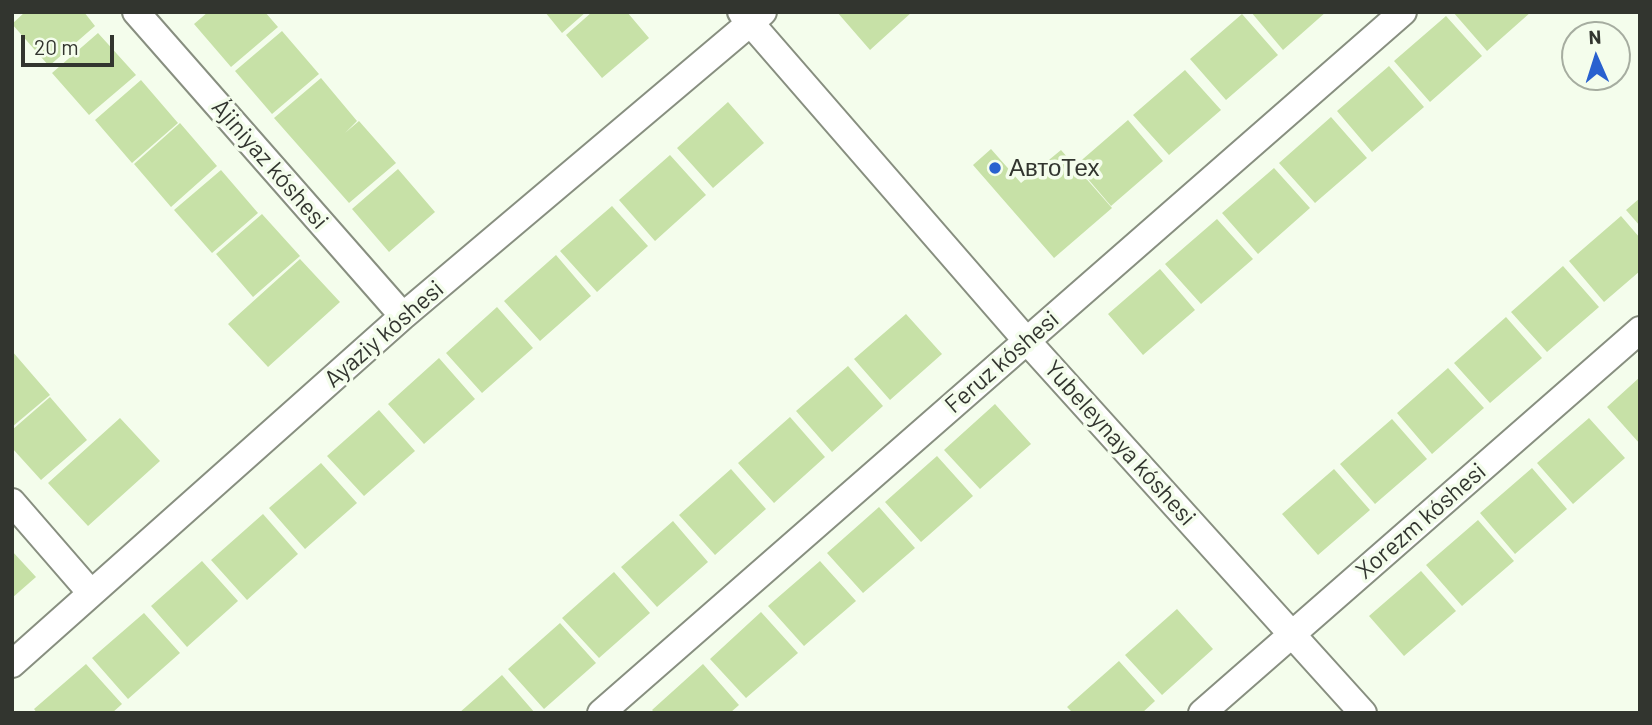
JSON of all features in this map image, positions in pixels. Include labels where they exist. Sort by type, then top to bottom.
[{"type":"street","name":"Ájiniyaz kóshesi","points":[[136,12],[403,316]]},
{"type":"street","name":"Feruz kóshesi","points":[[601,713],[1403,12]]},
{"type":"street","name":"Ayaziy kóshesi","points":[[12,664],[403,316],[751,16]]},
{"type":"street","name":"Yubeleynaya kóshesi","points":[[751,16],[1026,340],[1363,713]]},
{"type":"street","name":"Xorezm kóshesi","points":[[1202,713],[1640,330]]},
{"type":"street","points":[[12,502],[91,593]]},
{"type":"building","points":[[25,12],[84,12],[95,26],[49,66],[12,24]]},
{"type":"building","points":[[208,12],[265,12],[278,27],[231,67],[194,24]]},
{"type":"building","points":[[545,12],[586,12],[562,33]]},
{"type":"building","points":[[592,12],[627,12],[649,38],[602,78],[566,35]]},
{"type":"building","points":[[837,12],[912,12],[870,50]]},
{"type":"building","points":[[1251,12],[1326,12],[1283,50]]},
{"type":"building","points":[[1453,12],[1531,12],[1487,51]]},
{"type":"building","points":[[1242,14],[1278,55],[1226,100],[1190,59]]},
{"type":"building","points":[[1446,16],[1482,56],[1430,102],[1394,61]]},
{"type":"building","points":[[282,31],[319,74],[272,114],[235,71]]},
{"type":"building","points":[[98,33],[136,75],[89,115],[52,73]]},
{"type":"building","points":[[1389,66],[1424,107],[1372,152],[1337,111]]},
{"type":"building","points":[[1185,70],[1221,110],[1169,155],[1133,115]]},
{"type":"building","points":[[321,78],[357,121],[345,133],[359,121],[396,163],[349,203],[274,118]]},
{"type":"building","points":[[141,80],[178,123],[132,163],[95,120]]},
{"type":"building","points":[[728,102],[764,143],[713,188],[677,148]]},
{"type":"building","points":[[1331,117],[1367,158],[1315,203],[1279,163]]},
{"type":"building","points":[[1128,120],[1163,161],[1111,206],[1076,165]]},
{"type":"building","points":[[180,123],[217,166],[171,207],[134,164]]},
{"type":"building","points":[[991,149],[1021,183],[1061,150],[1112,208],[1054,258],[973,165]]},
{"type":"building","points":[[670,155],[706,195],[655,241],[619,200]]},
{"type":"building","points":[[1274,168],[1310,208],[1258,254],[1222,213]]},
{"type":"building","points":[[398,169],[435,212],[389,252],[352,209]]},
{"type":"building","points":[[221,170],[258,213],[212,253],[174,210]]},
{"type":"building","points":[[1640,198],[1640,226],[1626,210]]},
{"type":"building","points":[[612,206],[648,246],[597,292],[560,251]]},
{"type":"building","points":[[262,214],[300,256],[253,297],[216,254]]},
{"type":"building","points":[[1621,216],[1640,238],[1640,271],[1604,302],[1569,261]]},
{"type":"building","points":[[1217,219],[1253,259],[1201,304],[1165,264]]},
{"type":"building","points":[[556,255],[591,296],[540,341],[504,301]]},
{"type":"building","points":[[300,259],[340,302],[268,367],[228,324]]},
{"type":"building","points":[[1563,266],[1599,307],[1547,352],[1511,312]]},
{"type":"building","points":[[1160,269],[1195,310],[1143,355],[1108,314]]},
{"type":"building","points":[[497,307],[533,348],[482,393],[446,353]]},
{"type":"building","points":[[906,314],[942,354],[890,400],[854,359]]},
{"type":"building","points":[[1506,317],[1542,358],[1490,403],[1454,363]]},
{"type":"building","points":[[12,351],[50,395],[12,427]]},
{"type":"building","points":[[439,358],[475,399],[424,444],[388,404]]},
{"type":"building","points":[[848,366],[883,406],[832,452],[796,411]]},
{"type":"building","points":[[1448,368],[1484,408],[1432,454],[1397,413]]},
{"type":"building","points":[[1640,377],[1640,444],[1607,407]]},
{"type":"building","points":[[50,397],[87,440],[41,480],[12,448],[12,430]]},
{"type":"building","points":[[995,404],[1031,444],[980,489],[944,450]]},
{"type":"building","points":[[379,410],[415,451],[364,496],[327,456]]},
{"type":"building","points":[[790,417],[825,457],[774,503],[738,463]]},
{"type":"building","points":[[120,418],[160,461],[88,526],[48,483]]},
{"type":"building","points":[[1589,418],[1625,458],[1573,504],[1537,463]]},
{"type":"building","points":[[1392,419],[1427,459],[1375,504],[1340,464]]},
{"type":"building","points":[[937,456],[973,496],[921,542],[885,502]]},
{"type":"building","points":[[321,463],[357,503],[305,549],[269,508]]},
{"type":"building","points":[[1532,468],[1567,509],[1515,554],[1480,513]]},
{"type":"building","points":[[731,469],[766,509],[715,555],[679,515]]},
{"type":"building","points":[[1334,469],[1370,510],[1318,555],[1282,514]]},
{"type":"building","points":[[879,507],[915,548],[863,593],[827,553]]},
{"type":"building","points":[[263,514],[298,554],[247,600],[211,560]]},
{"type":"building","points":[[1478,520],[1514,561],[1462,606],[1426,565]]},
{"type":"building","points":[[673,521],[708,562],[657,607],[621,567]]},
{"type":"building","points":[[12,551],[36,577],[12,598]]},
{"type":"building","points":[[202,561],[238,601],[187,647],[151,606]]},
{"type":"building","points":[[820,561],[856,601],[804,646],[768,606]]},
{"type":"building","points":[[1421,571],[1456,611],[1404,656],[1369,616]]},
{"type":"building","points":[[614,572],[650,613],[599,658],[562,618]]},
{"type":"building","points":[[1177,609],[1213,649],[1162,695],[1125,655]]},
{"type":"building","points":[[761,612],[798,653],[746,698],[710,659]]},
{"type":"building","points":[[144,613],[180,653],[128,699],[92,658]]},
{"type":"building","points":[[560,623],[596,663],[544,709],[508,669]]},
{"type":"building","points":[[1119,661],[1155,701],[1142,713],[1073,713],[1067,707]]},
{"type":"building","points":[[86,664],[122,704],[112,713],[37,713],[34,709]]},
{"type":"building","points":[[703,664],[739,705],[730,713],[655,713],[652,710]]},
{"type":"building","points":[[502,675],[535,713],[459,713]]},
{"type":"place","name":"АвтоТех","points":[[995,168]]}]
